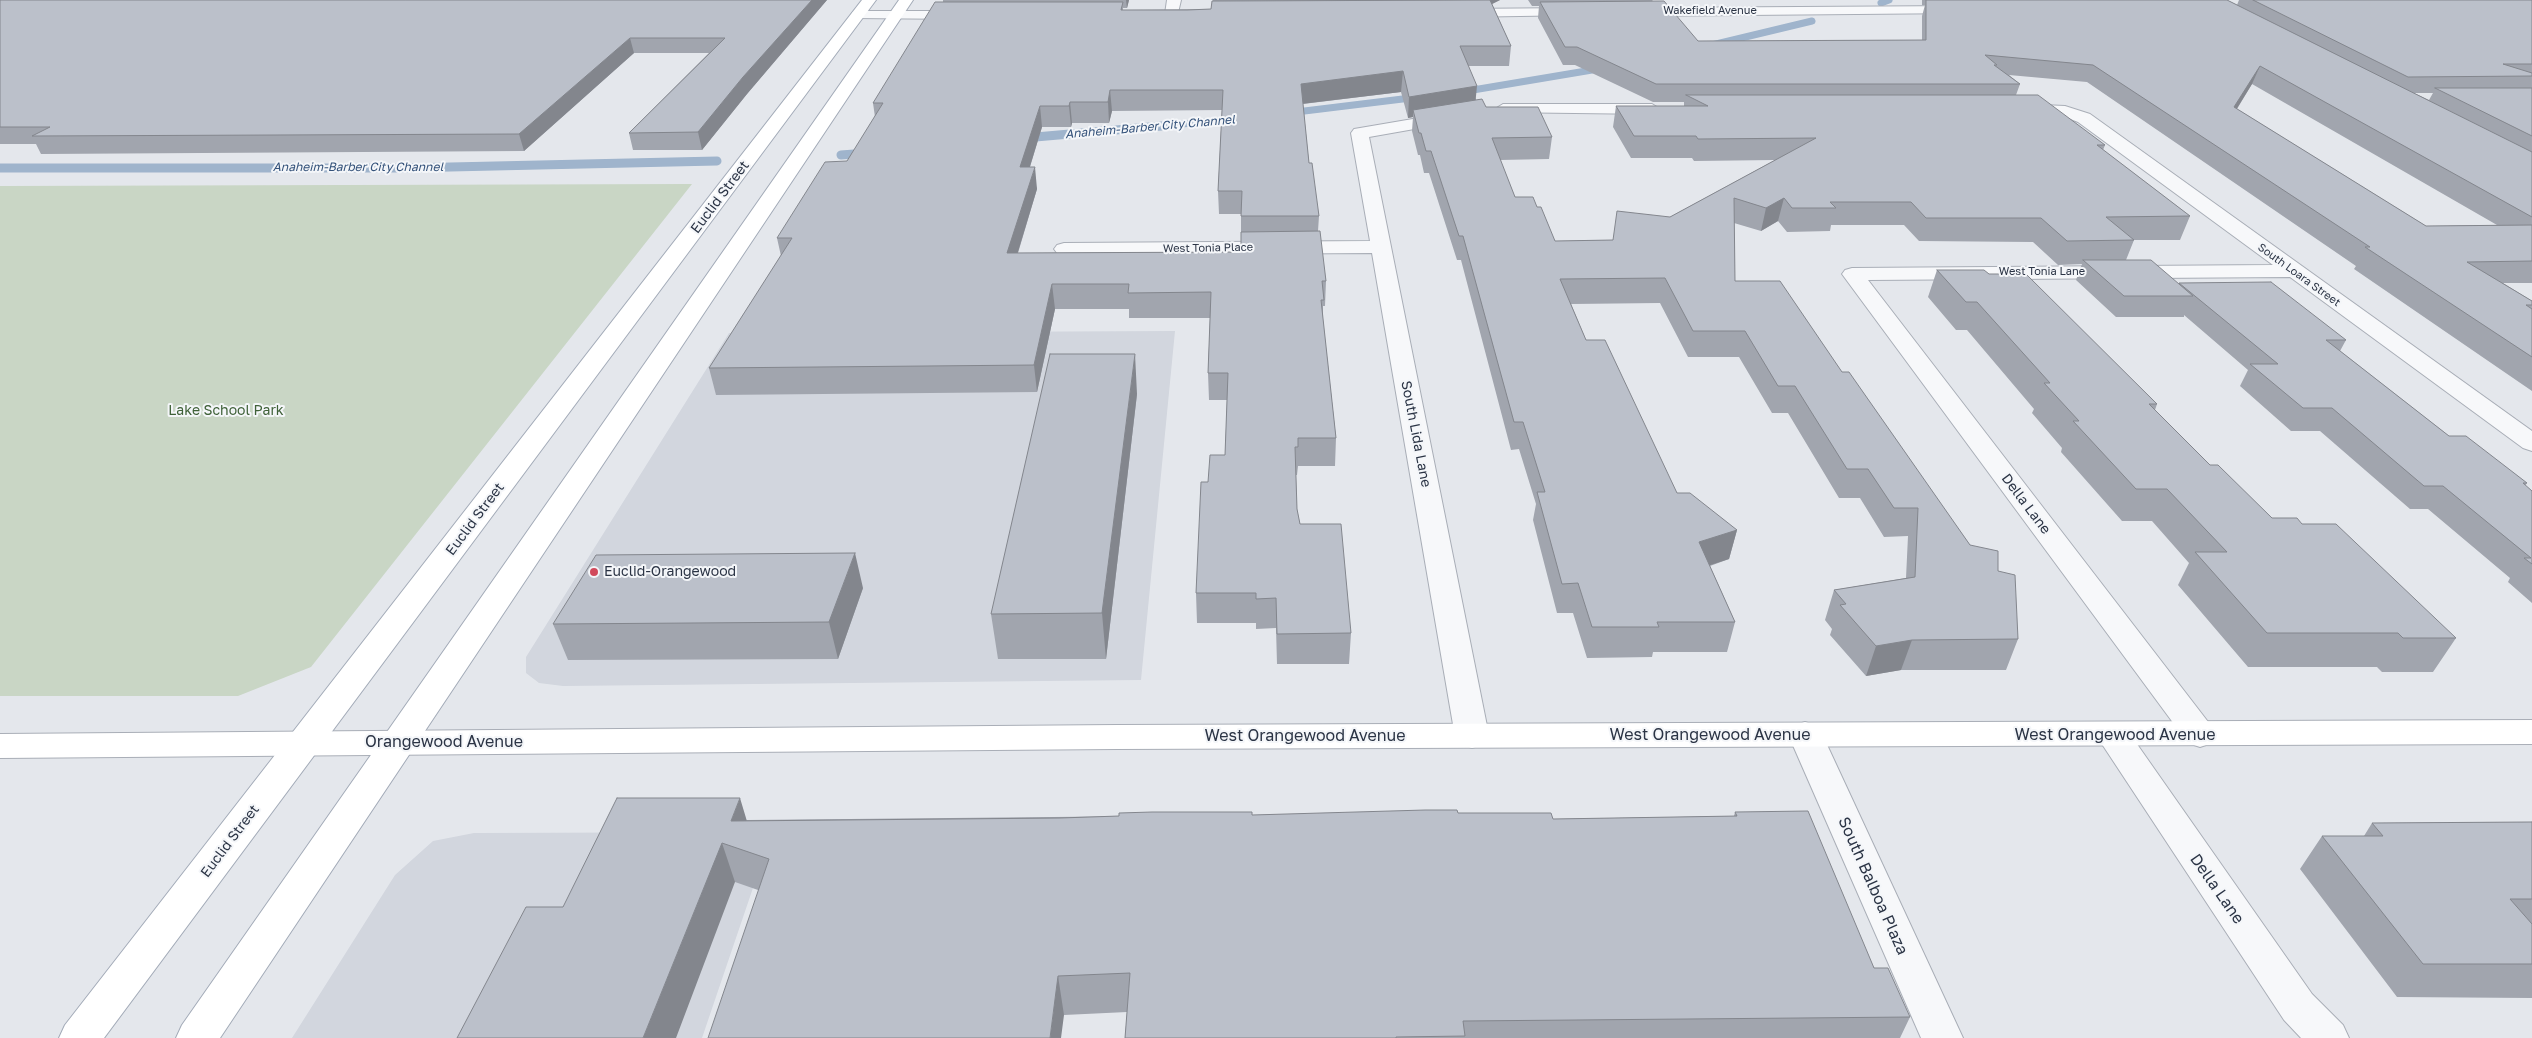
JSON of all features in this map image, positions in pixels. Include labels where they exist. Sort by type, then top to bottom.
[{"type":"main road","name":"Euclid Street","points":[[80,1038],[863,7]]},
{"type":"main road","points":[[197,1038],[901,7]]},
{"type":"main road","name":"West Orangewood Avenue","points":[[887,740],[1805,734],[2200,735],[2532,732]]},
{"type":"main road","name":"Orangewood Avenue","points":[[0,746],[305,742],[887,740]]},
{"type":"street","points":[[863,7],[901,7],[978,15]]},
{"type":"street","points":[[1155,14],[1176,9]]},
{"type":"street","name":"Wakefield Avenue","points":[[1618,12],[1973,10]]},
{"type":"street","points":[[1449,13],[1588,12]]},
{"type":"street","points":[[1490,111],[1664,109]]},
{"type":"street","name":"South Loara Street","points":[[2000,109],[2065,111],[2084,118],[2532,443]]},
{"type":"street","name":"South Lida Lane","points":[[1461,116],[1360,132],[1472,736]]},
{"type":"street","name":"West Tonia Place","points":[[1064,249],[1381,247]]},
{"type":"street","name":"West Tonia Lane","points":[[1852,274],[2292,270]]},
{"type":"street","name":"Della Lane","points":[[1852,274],[2200,735]]},
{"type":"street","name":"South Balboa Plaza","points":[[1805,734],[1942,1038]]},
{"type":"street","name":"Della Lane","points":[[2113,735],[2298,1006],[2328,1038]]},
{"type":"shaded area","points":[[1175,331],[1141,680],[563,686],[539,683],[526,673],[526,657],[729,333]]},
{"type":"shaded area","points":[[772,832],[702,1038],[292,1038],[395,875],[433,841],[474,833]]},
{"type":"green space","name":"Lake School Park","points":[[692,184],[311,667],[238,696],[0,696],[0,186]]},
{"type":"building","points":[[0,0],[812,0],[743,77],[698,132],[629,133],[725,38],[630,38],[519,134],[32,136],[50,127],[0,127]]},
{"type":"building","points":[[1490,0],[1511,46],[1460,46],[1477,86],[1409,97],[1403,71],[1301,84],[1309,163],[1312,163],[1319,216],[1241,216],[1242,191],[1218,191],[1223,90],[1110,90],[1108,102],[1070,102],[1069,106],[1040,106],[1020,167],[1035,167],[1007,253],[1241,252],[1241,232],[1320,231],[1326,281],[1322,281],[1324,300],[1321,300],[1336,438],[1298,438],[1298,447],[1295,447],[1297,509],[1300,524],[1341,524],[1351,633],[1277,634],[1276,598],[1256,599],[1256,593],[1196,593],[1201,482],[1208,482],[1210,455],[1225,455],[1228,373],[1208,373],[1211,292],[1128,293],[1129,284],[1052,284],[1034,365],[709,368],[792,238],[777,238],[825,162],[847,161],[883,103],[873,103],[935,2],[1123,2],[1121,10],[1187,10],[1211,9],[1212,1]]},
{"type":"building","points":[[1926,0],[2227,0],[2532,152],[2532,217],[2260,66],[2234,107],[2426,226],[2532,225],[2532,261],[2467,262],[2532,301],[2532,305],[2526,305],[2532,309],[2532,357],[2365,247],[2370,247],[2093,65],[1985,55],[1997,65],[1994,65],[2020,84],[1656,84],[1577,47],[1565,47],[1540,2],[1664,1],[1698,41],[1926,40]]},
{"type":"building","points":[[2253,0],[2532,0],[2532,64],[2503,64],[2532,73],[2532,76],[2408,77]]},
{"type":"building","points":[[2435,88],[2532,88],[2532,136]]},
{"type":"building","points":[[1686,95],[2038,95],[2105,145],[2097,145],[2190,216],[2106,217],[2134,240],[2067,241],[2041,218],[1926,218],[1911,202],[1830,202],[1836,208],[1792,208],[1784,198],[1766,208],[1734,198],[1735,281],[1780,281],[1842,372],[1849,372],[1970,545],[1998,551],[1998,571],[2015,575],[2018,639],[1912,640],[1876,646],[1840,605],[1846,604],[1834,590],[1915,577],[1918,508],[1894,508],[1868,469],[1847,469],[1795,386],[1778,386],[1745,331],[1693,331],[1665,278],[1560,279],[1586,340],[1605,340],[1677,493],[1690,493],[1737,530],[1699,542],[1735,622],[1657,622],[1659,627],[1592,627],[1578,583],[1562,584],[1537,492],[1545,492],[1523,422],[1514,422],[1463,236],[1459,236],[1431,151],[1426,151],[1413,110],[1482,99],[1486,107],[1538,107],[1552,137],[1492,138],[1515,197],[1533,197],[1537,207],[1541,207],[1555,241],[1613,240],[1617,211],[1670,217],[1816,138],[1698,139],[1696,136],[1634,136],[1616,106],[1708,106]]},
{"type":"building","points":[[2083,260],[2151,260],[2193,296],[2124,296]]},
{"type":"building","points":[[1937,270],[1984,270],[1989,274],[2026,274],[2157,404],[2149,404],[2210,465],[2218,465],[2272,518],[2297,518],[2302,524],[2336,524],[2456,638],[2403,638],[2398,633],[2267,633],[2195,552],[2227,552],[2167,489],[2136,489],[2073,421],[2079,421],[2044,383],[2050,383],[1977,302],[1966,302]]},
{"type":"building","points":[[2271,282],[2346,340],[2326,340],[2449,436],[2466,436],[2527,483],[2523,483],[2532,491],[2532,564],[2524,558],[2531,558],[2443,486],[2424,486],[2332,408],[2303,408],[2250,364],[2278,364],[2179,283]]},
{"type":"building","points":[[1050,354],[1135,354],[1102,613],[991,614]]},
{"type":"building","points":[[855,553],[829,622],[553,624],[596,555]]},
{"type":"building","points":[[617,798],[740,798],[731,821],[1060,818],[1119,816],[1119,813],[1152,812],[1252,812],[1252,815],[1425,810],[1457,810],[1458,813],[1551,813],[1553,819],[1737,816],[1735,812],[1808,811],[1874,968],[1888,968],[1910,1017],[1463,1021],[1465,1036],[1396,1038],[1125,1038],[1130,973],[1058,976],[1050,1038],[708,1038],[769,859],[722,843],[643,1038],[457,1038],[526,907],[563,907]]},
{"type":"building","points":[[2532,822],[2532,899],[2510,899],[2532,924],[2532,964],[2423,964],[2322,836],[2383,836],[2372,823]]},
{"type":"waterway","name":"Anaheim-Barber City Channel","points":[[1881,3],[1889,0]]},
{"type":"waterway","name":"Anaheim-Barber City Channel","points":[[1712,45],[1812,21]]},
{"type":"waterway","name":"Anaheim-Barber City Channel","points":[[1461,92],[1604,68]]},
{"type":"waterway","name":"Anaheim-Barber City Channel","points":[[1288,113],[1419,97]]},
{"type":"waterway","name":"Anaheim-Barber City Channel","points":[[1159,126],[1238,119]]},
{"type":"waterway","name":"Anaheim-Barber City Channel","points":[[1024,138],[1173,125]]},
{"type":"waterway","name":"Anaheim-Barber City Channel","points":[[841,155],[867,153]]},
{"type":"waterway","name":"Anaheim-Barber City Channel","points":[[0,168],[406,168],[717,161]]},
{"type":"place","name":"Euclid-Orangewood","points":[[594,572]]}]
